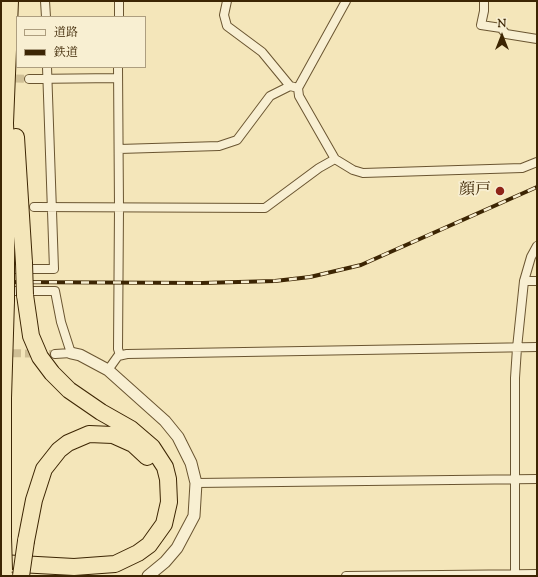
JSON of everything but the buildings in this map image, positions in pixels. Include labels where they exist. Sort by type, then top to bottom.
[{"type":"highway","points":[[10,3],[25,295],[31,336],[40,357],[52,373],[69,390],[101,412],[131,429],[152,447],[165,467],[168,479],[169,502],[164,524],[149,545],[127,559],[115,564],[88,567],[3,570],[3,296],[7,177],[5,116],[6,57],[10,3]]},
{"type":"highway","points":[[1,554],[90,558],[121,551],[134,544],[145,534],[153,523],[158,510],[160,495],[158,482],[155,469],[149,459],[133,444],[113,435],[89,434],[68,443],[59,450],[44,470],[34,500],[26,541],[21,576]]},
{"type":"street","points":[[45,1],[46,16]]},
{"type":"street","points":[[119,1],[119,16]]},
{"type":"street","points":[[227,1],[224,15],[227,26],[262,52],[294,87],[336,159],[353,170],[363,173],[522,168],[537,162]]},
{"type":"street","points":[[119,149],[219,146],[237,140],[270,96],[294,87],[346,1]]},
{"type":"street","points":[[484,1],[484,11],[481,25],[501,28],[506,34],[537,39]]},
{"type":"street","points":[[4,267],[54,269],[47,68]]},
{"type":"street","points":[[118,68],[120,208],[118,349],[120,355]]},
{"type":"street","points":[[29,79],[118,78]]},
{"type":"street","points":[[34,207],[265,208],[319,168],[336,159]]},
{"type":"street","points":[[515,575],[515,378],[517,348],[524,281],[531,257],[537,246]]},
{"type":"street","points":[[524,281],[537,281]]},
{"type":"street","points":[[3,296],[55,291],[61,322],[72,353]]},
{"type":"street","points":[[120,355],[537,347]]},
{"type":"street","points":[[55,354],[72,353],[87,358],[108,370],[169,426],[188,455],[196,483],[194,516],[177,548],[151,575]]},
{"type":"street","points":[[108,370],[120,355]]},
{"type":"street","points":[[196,483],[537,479]]},
{"type":"street","points":[[346,576],[537,574]]},
{"type":"tunnel","points":[[4,78],[29,79]]},
{"type":"tunnel","points":[[1,353],[55,354]]},
{"type":"railway","points":[[1,282],[202,283],[275,281],[310,277],[361,265],[537,187]]},
{"type":"place","name":"顔戸","points":[[500,191]]}]
